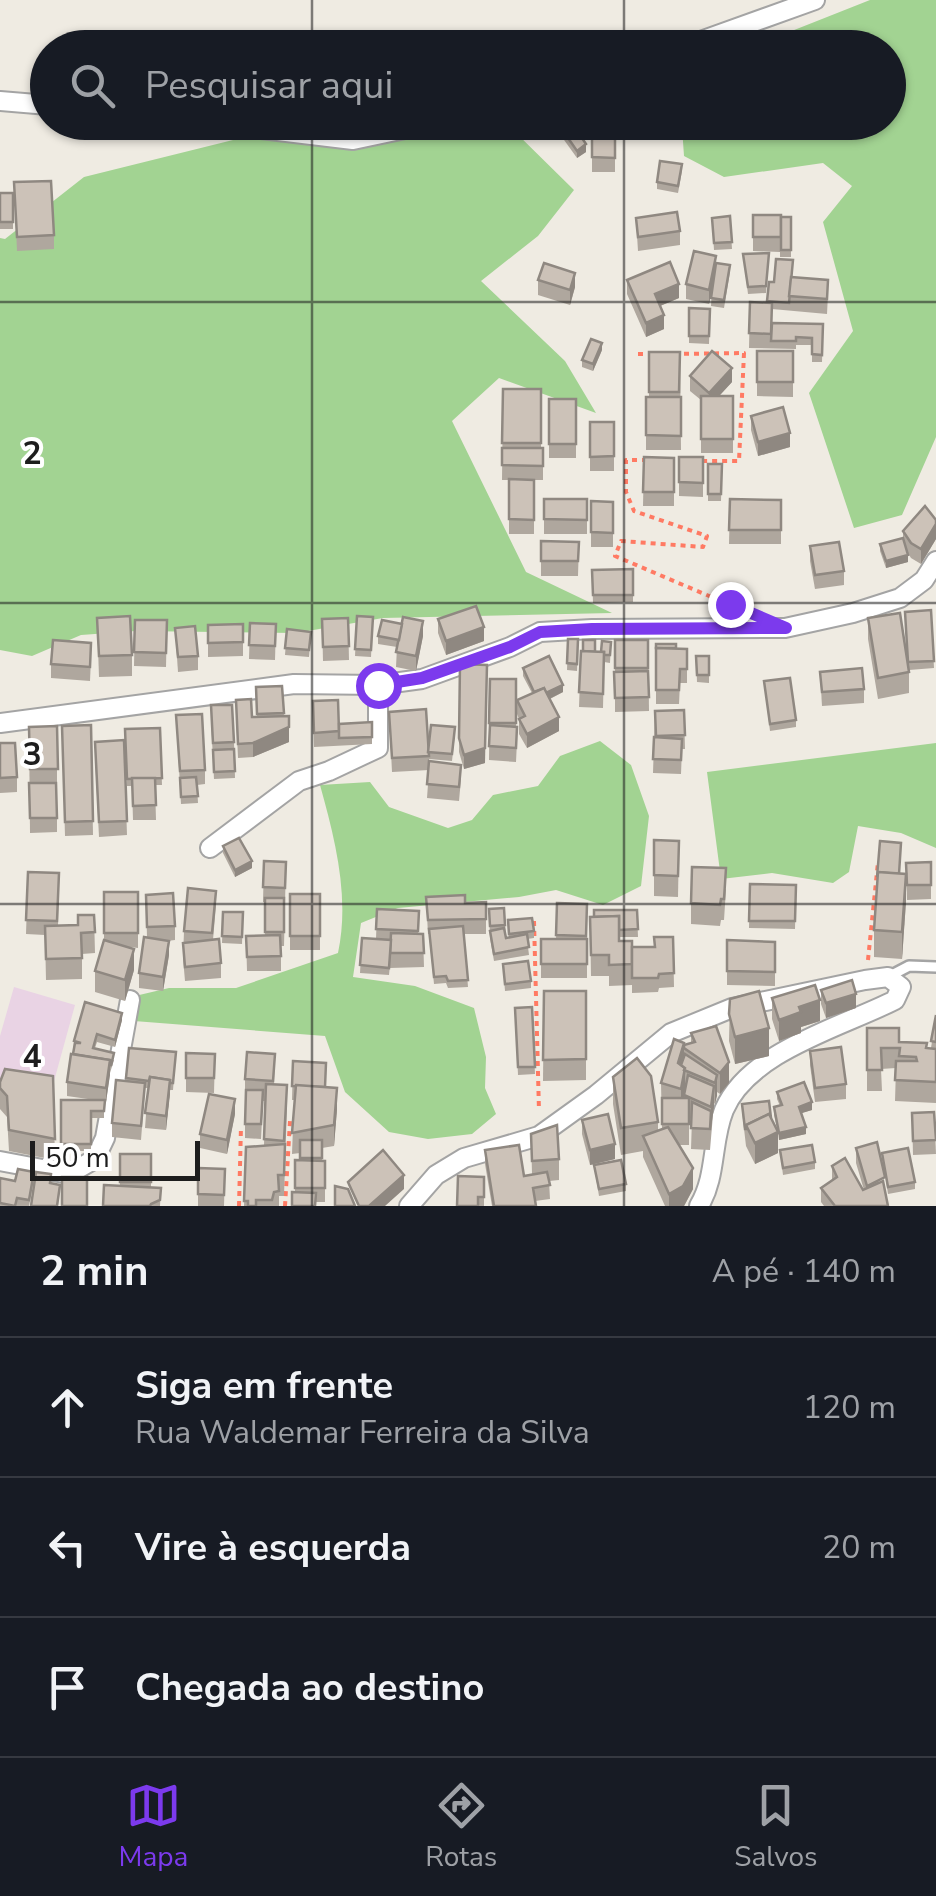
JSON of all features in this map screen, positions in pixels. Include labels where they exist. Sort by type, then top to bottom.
[{"type":"street","points":[[731,30],[815,0]]},
{"type":"street","points":[[0,101],[30,104]]},
{"type":"street","points":[[0,722],[294,684],[378,685],[422,678],[510,647],[540,632],[786,628],[853,614],[900,598],[924,580],[936,561]]},
{"type":"street","points":[[210,848],[299,781],[378,748],[378,685]]},
{"type":"street","points":[[409,1206],[436,1174],[464,1158],[539,1136],[672,1033],[732,1008],[866,980],[888,977],[902,987],[895,1000],[797,1044],[760,1067],[739,1086],[724,1111],[710,1188],[698,1206]]},
{"type":"street","points":[[0,1161],[69,1174],[94,1158],[105,1138],[130,1000]]},
{"type":"lane","points":[[888,977],[909,966],[936,967]]},
{"type":"path","points":[[674,354],[744,353],[739,461],[702,461]]},
{"type":"path","points":[[638,354],[656,354]]},
{"type":"path","points":[[664,460],[626,460],[626,492],[634,511],[707,536],[703,547],[621,541],[615,556],[736,606]]},
{"type":"path","points":[[866,980],[878,862]]},
{"type":"path","points":[[534,921],[539,1136]]},
{"type":"path","points":[[285,1206],[290,1121]]},
{"type":"path","points":[[239,1206],[241,1126]]},
{"type":"shaded area","points":[[14,987],[75,1005],[51,1092],[0,1083],[0,1036]]},
{"type":"green space","points":[[870,0],[936,0],[936,437],[902,515],[854,528],[809,393],[853,331],[823,222],[852,186],[823,163],[724,177],[684,156],[683,140],[906,140],[906,30],[794,30]]},
{"type":"green space","points":[[233,140],[523,140],[574,190],[538,236],[481,281],[565,361],[596,413],[499,378],[452,421],[526,572],[612,613],[383,618],[296,633],[136,631],[81,635],[32,656],[0,650],[0,238],[5,239],[84,177]]},
{"type":"green space","points":[[600,741],[631,765],[649,816],[641,886],[603,905],[556,890],[398,908],[361,923],[353,977],[415,986],[474,1008],[486,1057],[485,1088],[496,1114],[472,1134],[428,1139],[389,1132],[345,1092],[325,1036],[134,1021],[135,996],[169,988],[236,988],[338,953],[342,889],[320,785],[370,782],[389,807],[448,828],[472,820],[493,795],[538,786],[560,756]]},
{"type":"green space","points":[[936,743],[936,848],[901,833],[858,826],[849,872],[833,883],[772,873],[721,879],[707,772]]},
{"type":"building","points":[[569,140],[583,140],[586,144],[577,151]]},
{"type":"building","points":[[592,140],[615,140],[615,158],[592,157]]},
{"type":"building","points":[[660,161],[682,164],[678,186],[657,182]]},
{"type":"building","points":[[51,181],[54,235],[17,237],[14,182]]},
{"type":"building","points":[[0,193],[13,193],[13,222],[0,222]]},
{"type":"building","points":[[677,212],[680,231],[638,237],[636,218]]},
{"type":"building","points":[[753,215],[781,215],[781,237],[753,237]]},
{"type":"building","points":[[730,216],[732,242],[714,243],[712,218]]},
{"type":"building","points":[[781,217],[791,217],[791,250],[781,250]]},
{"type":"building","points":[[694,251],[716,256],[709,290],[686,284]]},
{"type":"building","points":[[769,253],[766,286],[748,287],[743,254]]},
{"type":"building","points":[[776,259],[793,260],[789,303],[767,301]]},
{"type":"building","points":[[670,262],[679,284],[655,294],[664,315],[646,323],[627,280]]},
{"type":"building","points":[[544,263],[575,273],[570,290],[538,280]]},
{"type":"building","points":[[716,263],[730,265],[724,300],[711,298]]},
{"type":"building","points":[[791,277],[828,280],[827,299],[789,296]]},
{"type":"building","points":[[750,302],[772,303],[771,334],[749,333]]},
{"type":"building","points":[[689,308],[710,309],[709,336],[689,336]]},
{"type":"building","points":[[772,323],[823,324],[822,355],[812,354],[812,338],[771,341]]},
{"type":"building","points":[[591,339],[602,343],[593,364],[582,360]]},
{"type":"building","points":[[712,351],[732,368],[709,393],[690,376]]},
{"type":"building","points":[[757,351],[793,351],[793,382],[757,382]]},
{"type":"building","points":[[649,352],[680,352],[679,392],[649,392]]},
{"type":"building","points":[[503,389],[541,389],[541,443],[502,443]]},
{"type":"building","points":[[701,396],[733,396],[733,439],[701,439]]},
{"type":"building","points":[[646,397],[681,397],[681,436],[646,435]]},
{"type":"building","points":[[549,399],[576,399],[576,444],[549,444]]},
{"type":"building","points":[[783,407],[790,433],[758,442],[751,416]]},
{"type":"building","points":[[590,422],[614,422],[614,456],[590,457]]},
{"type":"building","points":[[502,448],[543,448],[543,466],[502,465]]},
{"type":"building","points":[[644,457],[674,458],[674,492],[643,492]]},
{"type":"building","points":[[679,457],[703,457],[703,483],[679,482]]},
{"type":"building","points":[[708,464],[722,464],[721,494],[708,494]]},
{"type":"building","points":[[509,479],[534,480],[534,520],[509,519]]},
{"type":"building","points":[[544,499],[587,499],[587,520],[544,519]]},
{"type":"building","points":[[730,499],[781,500],[781,530],[729,530]]},
{"type":"building","points":[[591,501],[613,502],[613,533],[591,532]]},
{"type":"building","points":[[925,506],[936,524],[921,549],[903,531]]},
{"type":"building","points":[[903,538],[908,555],[886,561],[880,544]]},
{"type":"building","points":[[541,541],[579,542],[578,561],[541,561]]},
{"type":"building","points":[[839,542],[844,571],[815,575],[810,546]]},
{"type":"building","points":[[633,569],[633,595],[593,595],[592,570]]},
{"type":"building","points":[[476,606],[484,627],[446,641],[438,619]]},
{"type":"building","points":[[931,610],[934,661],[908,662],[905,612]]},
{"type":"building","points":[[900,613],[909,672],[878,678],[868,618]]},
{"type":"building","points":[[130,616],[132,655],[99,656],[97,618]]},
{"type":"building","points":[[357,616],[373,617],[371,650],[355,649]]},
{"type":"building","points":[[403,617],[423,621],[416,656],[396,652]]},
{"type":"building","points":[[348,618],[349,646],[323,647],[322,619]]},
{"type":"building","points":[[135,620],[167,620],[166,653],[134,652]]},
{"type":"building","points":[[382,620],[402,624],[399,640],[378,636]]},
{"type":"building","points":[[250,623],[276,624],[275,646],[249,645]]},
{"type":"building","points":[[243,624],[243,642],[208,643],[208,625]]},
{"type":"building","points":[[195,626],[198,656],[178,657],[175,628]]},
{"type":"building","points":[[287,629],[311,632],[309,650],[285,648]]},
{"type":"building","points":[[568,639],[578,639],[577,664],[567,663]]},
{"type":"building","points":[[53,640],[91,643],[90,667],[51,664]]},
{"type":"building","points":[[583,640],[595,640],[595,652],[583,651]]},
{"type":"building","points":[[615,640],[648,640],[648,668],[615,668]]},
{"type":"building","points":[[602,641],[611,642],[610,655],[601,652]]},
{"type":"building","points":[[656,644],[676,644],[676,648],[656,648]]},
{"type":"building","points":[[656,648],[687,649],[687,669],[680,669],[679,690],[656,690]]},
{"type":"building","points":[[581,651],[604,652],[603,694],[579,692]]},
{"type":"building","points":[[549,656],[563,685],[546,693],[544,688],[534,692],[523,668]]},
{"type":"building","points":[[696,656],[709,656],[709,675],[697,675]]},
{"type":"building","points":[[460,664],[487,665],[485,748],[464,755],[459,738]]},
{"type":"building","points":[[862,668],[864,689],[822,692],[820,672]]},
{"type":"building","points":[[648,671],[649,697],[615,698],[614,672]]},
{"type":"building","points":[[790,678],[796,720],[770,724],[764,681]]},
{"type":"building","points":[[490,679],[516,679],[516,723],[489,723]]},
{"type":"building","points":[[282,686],[284,713],[257,714],[256,687]]},
{"type":"building","points":[[544,688],[559,717],[527,734],[519,719],[525,716],[517,700]]},
{"type":"building","points":[[251,699],[252,717],[289,716],[289,727],[253,743],[238,744],[236,700]]},
{"type":"building","points":[[338,700],[339,731],[314,733],[313,701]]},
{"type":"building","points":[[211,705],[232,705],[234,742],[213,743]]},
{"type":"building","points":[[426,709],[429,756],[392,758],[389,712]]},
{"type":"building","points":[[684,710],[685,735],[656,736],[655,711]]},
{"type":"building","points":[[202,714],[205,770],[180,771],[176,715]]},
{"type":"building","points":[[372,722],[372,737],[339,738],[339,724]]},
{"type":"building","points":[[91,725],[93,821],[65,822],[62,726]]},
{"type":"building","points":[[431,725],[455,727],[452,754],[428,752]]},
{"type":"building","points":[[490,725],[517,727],[516,748],[489,746]]},
{"type":"building","points":[[57,726],[58,769],[30,769],[29,727]]},
{"type":"building","points":[[160,728],[162,778],[127,779],[125,729]]},
{"type":"building","points":[[654,737],[682,739],[681,760],[653,759]]},
{"type":"building","points":[[124,740],[127,821],[99,822],[95,742]]},
{"type":"building","points":[[0,743],[15,743],[17,777],[0,778]]},
{"type":"building","points":[[234,749],[235,771],[214,772],[213,750]]},
{"type":"building","points":[[429,761],[461,765],[459,787],[427,784]]},
{"type":"building","points":[[196,777],[198,796],[181,797],[180,778]]},
{"type":"building","points":[[132,778],[155,778],[156,805],[133,806]]},
{"type":"building","points":[[29,783],[56,783],[57,818],[30,818]]},
{"type":"building","points":[[239,838],[252,861],[235,870],[223,846]]},
{"type":"building","points":[[654,840],[679,841],[678,876],[654,875]]},
{"type":"building","points":[[880,841],[901,843],[899,874],[878,872],[877,877]]},
{"type":"building","points":[[264,861],[286,862],[285,888],[263,887]]},
{"type":"building","points":[[931,862],[931,885],[907,885],[906,863]]},
{"type":"building","points":[[692,867],[726,868],[720,905],[691,903]]},
{"type":"building","points":[[28,872],[59,873],[57,921],[26,920]]},
{"type":"building","points":[[878,872],[906,874],[902,932],[874,930]]},
{"type":"building","points":[[750,884],[796,885],[795,921],[749,921]]},
{"type":"building","points":[[188,888],[216,891],[212,933],[184,931]]},
{"type":"building","points":[[104,892],[138,892],[138,933],[104,933]]},
{"type":"building","points":[[173,893],[175,926],[147,927],[146,895]]},
{"type":"building","points":[[290,894],[320,894],[320,936],[290,936]]},
{"type":"building","points":[[465,895],[465,903],[486,902],[486,919],[428,920],[426,897]]},
{"type":"building","points":[[265,898],[284,898],[284,932],[265,932]]},
{"type":"building","points":[[557,903],[587,904],[586,936],[556,935]]},
{"type":"building","points":[[504,908],[505,925],[490,926],[489,909]]},
{"type":"building","points":[[377,909],[419,911],[418,931],[376,929]]},
{"type":"building","points":[[594,910],[637,910],[638,929],[619,930],[619,916],[594,917]]},
{"type":"building","points":[[223,912],[243,912],[242,937],[222,936]]},
{"type":"building","points":[[78,915],[94,915],[95,932],[81,933],[82,958],[46,959],[45,926],[78,925]]},
{"type":"building","points":[[619,916],[619,941],[632,941],[632,964],[609,965],[609,955],[591,955],[590,917]]},
{"type":"building","points":[[532,918],[534,931],[509,934],[508,920]]},
{"type":"building","points":[[463,926],[468,980],[434,977],[429,929]]},
{"type":"building","points":[[504,928],[506,938],[527,934],[529,947],[494,954],[490,931]]},
{"type":"building","points":[[391,933],[423,934],[424,953],[390,953]]},
{"type":"building","points":[[280,935],[281,956],[247,957],[246,936]]},
{"type":"building","points":[[144,937],[169,941],[163,977],[139,973]]},
{"type":"building","points":[[654,937],[673,937],[674,973],[659,974],[658,978],[632,978],[632,947],[655,947]]},
{"type":"building","points":[[362,938],[391,940],[389,968],[360,965]]},
{"type":"building","points":[[219,939],[221,963],[185,967],[183,943]]},
{"type":"building","points":[[541,939],[587,939],[587,964],[541,964]]},
{"type":"building","points":[[104,940],[134,949],[125,980],[95,971]]},
{"type":"building","points":[[727,940],[775,942],[775,972],[727,971]]},
{"type":"building","points":[[528,961],[531,981],[505,984],[503,964]]},
{"type":"building","points":[[852,980],[856,994],[826,1003],[821,990]]},
{"type":"building","points":[[815,985],[820,1000],[779,1020],[772,998]]},
{"type":"building","points":[[544,991],[586,991],[586,1059],[543,1060]]},
{"type":"building","points":[[759,991],[769,1028],[735,1037],[730,999]]},
{"type":"building","points":[[85,1002],[122,1013],[115,1040],[97,1034],[93,1048],[114,1053],[111,1066],[110,1060],[73,1054],[75,1043],[81,1043],[74,1041]]},
{"type":"building","points":[[532,1007],[535,1067],[518,1067],[515,1008]]},
{"type":"building","points":[[936,1015],[936,1042],[931,1041]]},
{"type":"building","points":[[716,1026],[729,1062],[720,1073],[684,1048],[695,1042],[691,1033]]},
{"type":"building","points":[[867,1028],[899,1028],[899,1042],[927,1043],[926,1048],[936,1049],[936,1082],[895,1080],[896,1061],[917,1061],[916,1057],[899,1056],[900,1048],[881,1048],[882,1070],[867,1070]]},
{"type":"building","points":[[674,1039],[684,1043],[678,1063],[685,1068],[681,1089],[661,1083]]},
{"type":"building","points":[[841,1047],[846,1084],[815,1088],[810,1051]]},
{"type":"building","points":[[129,1048],[176,1052],[173,1083],[150,1077],[149,1081],[126,1078]]},
{"type":"building","points":[[247,1052],[275,1054],[273,1081],[245,1079]]},
{"type":"building","points":[[186,1053],[215,1054],[214,1078],[186,1078]]},
{"type":"building","points":[[71,1054],[110,1060],[106,1088],[67,1082]]},
{"type":"building","points":[[685,1054],[717,1075],[715,1083],[684,1070],[681,1065]]},
{"type":"building","points":[[637,1058],[651,1076],[658,1122],[621,1128],[613,1077]]},
{"type":"building","points":[[293,1061],[326,1063],[325,1087],[292,1086]]},
{"type":"building","points":[[5,1069],[53,1076],[55,1139],[9,1130],[7,1096],[0,1088]]},
{"type":"building","points":[[688,1075],[714,1086],[711,1107],[684,1095]]},
{"type":"building","points":[[150,1077],[170,1080],[166,1116],[145,1113]]},
{"type":"building","points":[[116,1080],[145,1083],[141,1126],[112,1123]]},
{"type":"building","points":[[804,1082],[812,1102],[799,1107],[806,1127],[779,1133],[774,1107],[782,1105],[777,1092]]},
{"type":"building","points":[[266,1084],[287,1085],[284,1141],[264,1139]]},
{"type":"building","points":[[296,1085],[337,1088],[334,1125],[292,1133]]},
{"type":"building","points":[[246,1090],[263,1090],[261,1124],[245,1124]]},
{"type":"building","points":[[209,1094],[235,1099],[227,1140],[200,1134]]},
{"type":"building","points":[[662,1098],[689,1098],[689,1124],[662,1124]]},
{"type":"building","points":[[61,1100],[105,1100],[104,1111],[91,1111],[91,1144],[61,1144]]},
{"type":"building","points":[[769,1101],[771,1118],[769,1114],[745,1129],[742,1104]]},
{"type":"building","points":[[692,1102],[711,1111],[710,1129],[691,1128]]},
{"type":"building","points":[[934,1112],[936,1140],[913,1141],[912,1113]]},
{"type":"building","points":[[608,1114],[615,1144],[590,1150],[582,1120]]},
{"type":"building","points":[[769,1114],[778,1132],[755,1143],[746,1125]]},
{"type":"building","points":[[557,1125],[559,1159],[532,1161],[531,1134]]},
{"type":"building","points":[[668,1127],[693,1168],[683,1186],[669,1194],[643,1136]]},
{"type":"building","points":[[300,1140],[322,1140],[322,1158],[300,1158]]},
{"type":"building","points":[[877,1142],[885,1177],[867,1186],[856,1148]]},
{"type":"building","points":[[285,1144],[284,1175],[278,1175],[279,1191],[274,1192],[272,1200],[256,1200],[256,1206],[248,1206],[248,1201],[244,1201],[246,1147]]},
{"type":"building","points":[[519,1145],[524,1176],[547,1172],[550,1185],[533,1188],[536,1206],[494,1206],[485,1150]]},
{"type":"building","points":[[812,1145],[815,1162],[783,1168],[780,1150]]},
{"type":"building","points":[[908,1148],[915,1182],[888,1187],[882,1153]]},
{"type":"building","points":[[383,1150],[404,1175],[369,1206],[359,1206],[348,1182]]},
{"type":"building","points":[[120,1154],[151,1154],[151,1182],[120,1182]]},
{"type":"building","points":[[845,1158],[863,1190],[883,1181],[888,1206],[835,1206],[821,1188],[837,1177],[832,1166]]},
{"type":"building","points":[[295,1160],[325,1161],[325,1188],[295,1188]]},
{"type":"building","points":[[621,1160],[626,1184],[599,1189],[594,1165]]},
{"type":"building","points":[[198,1168],[225,1169],[224,1195],[198,1194]]},
{"type":"building","points":[[18,1169],[34,1172],[29,1200],[17,1198],[15,1206],[0,1203],[0,1178],[15,1181]]},
{"type":"building","points":[[36,1172],[51,1174],[50,1183],[60,1185],[57,1206],[31,1206]]},
{"type":"building","points":[[458,1176],[484,1177],[484,1197],[478,1197],[478,1206],[457,1206]]},
{"type":"building","points":[[62,1177],[87,1177],[87,1206],[62,1206]]},
{"type":"building","points":[[104,1185],[161,1188],[160,1200],[150,1206],[103,1206]]},
{"type":"building","points":[[335,1186],[348,1189],[355,1206],[335,1206]]},
{"type":"building","points":[[292,1192],[316,1193],[315,1206],[292,1206]]},
{"type":"route","points":[[378,685],[422,678],[510,647],[540,632],[786,628],[730,604]]}]
